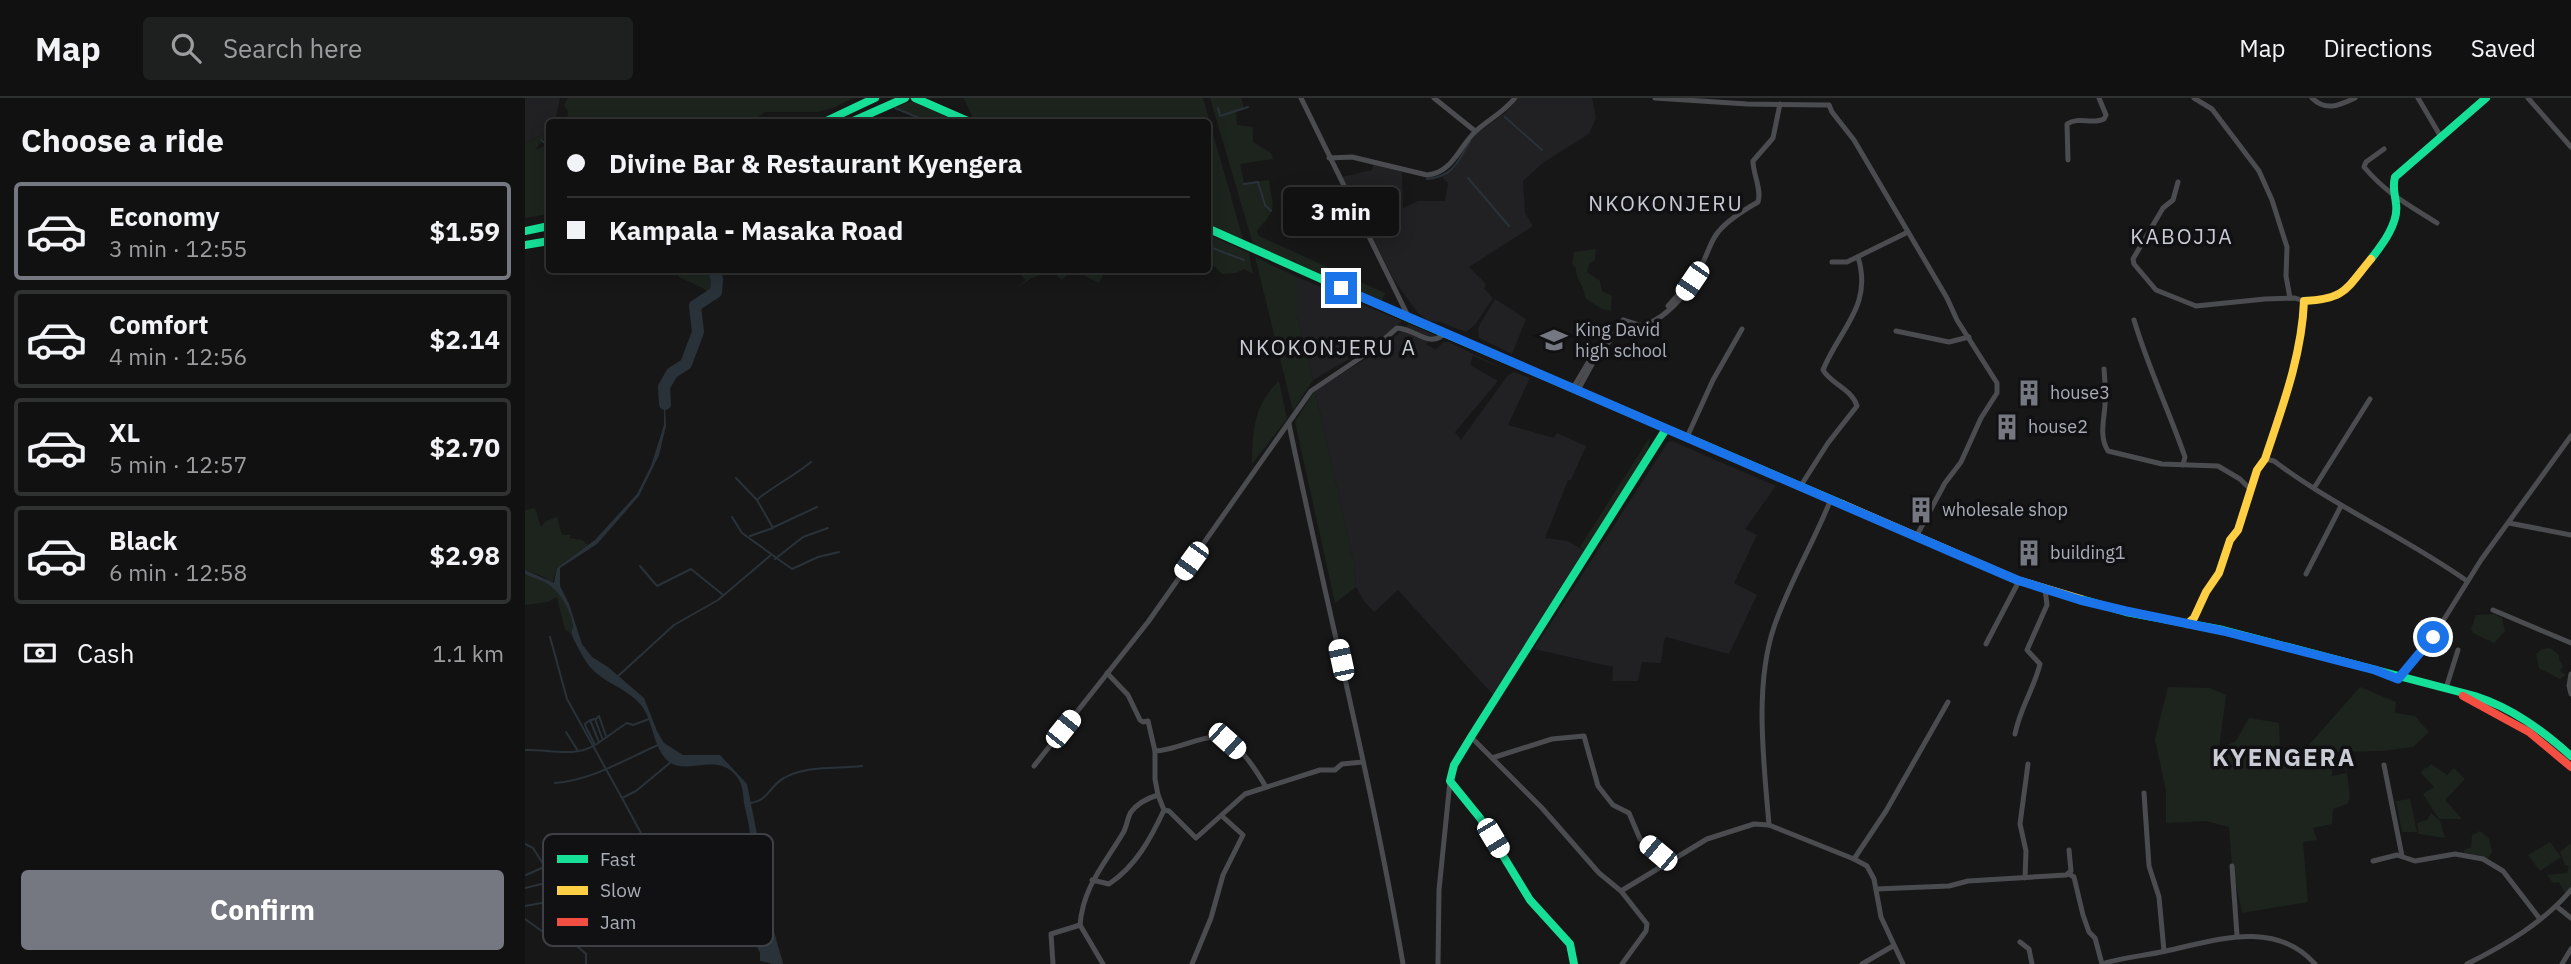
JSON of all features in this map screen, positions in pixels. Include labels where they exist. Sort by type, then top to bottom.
[{"type":"main road","points":[[830,119],[875,98]]},
{"type":"main road","points":[[858,119],[905,98]]},
{"type":"main road","points":[[915,98],[963,119]]},
{"type":"main road","points":[[2187,624],[2194,618],[2206,592],[2220,573],[2229,540],[2238,530],[2257,470],[2265,458],[2295,359],[2303,325],[2304,301],[2329,300],[2342,294],[2384,242],[2397,206],[2392,188],[2395,177],[2486,98]]},
{"type":"main road","points":[[525,231],[546,227]]},
{"type":"main road","points":[[1211,230],[2019,581],[2126,611],[2322,656],[2398,679],[2477,696],[2523,719],[2571,756]]},
{"type":"main road","points":[[525,246],[546,242]]},
{"type":"main road","points":[[1574,964],[1570,944],[1530,900],[1481,818],[1450,781],[1454,765],[1471,737],[1568,588],[1666,429]]},
{"type":"main road","points":[[2457,691],[2474,704],[2529,732],[2571,767]]},
{"type":"street","points":[[1301,98],[1409,317]]},
{"type":"street","points":[[1434,98],[1475,131]]},
{"type":"street","points":[[1329,158],[1352,157],[1436,174],[1447,167],[1475,131],[1497,116],[1515,98]]},
{"type":"street","points":[[1655,98],[1829,105]]},
{"type":"street","points":[[1829,105],[1835,98]]},
{"type":"street","points":[[2069,160],[2067,124],[2074,119],[2097,122],[2104,118],[2106,115],[2099,98]]},
{"type":"street","points":[[2194,98],[2213,109],[2259,171],[2287,247],[2286,276],[2290,298]]},
{"type":"street","points":[[2312,98],[2319,105],[2335,108],[2355,98]]},
{"type":"street","points":[[2418,98],[2441,137]]},
{"type":"street","points":[[2528,98],[2571,147]]},
{"type":"street","points":[[1575,389],[1618,325],[1623,320],[1642,326],[1662,316],[1680,299],[1719,231],[1741,212],[1758,202],[1760,198],[1753,160],[1773,138],[1778,102]]},
{"type":"street","points":[[1829,105],[1854,141],[1997,383],[1997,393],[1981,418],[1961,462],[1945,483],[1916,537]]},
{"type":"street","points":[[2384,149],[2364,166],[2393,197],[2437,223]]},
{"type":"street","points":[[2178,182],[2173,200],[2163,208],[2133,259],[2156,290],[2196,306],[2229,301],[2290,298],[2304,301]]},
{"type":"street","points":[[1832,261],[1843,263],[1907,232]]},
{"type":"street","points":[[1800,487],[1828,443],[1857,406],[1852,396],[1823,370],[1860,300],[1863,278],[1858,257]]},
{"type":"street","points":[[1575,389],[1598,346],[1604,344],[1619,319],[1642,323],[1649,321],[1663,313],[1678,295]]},
{"type":"street","points":[[2134,320],[2147,362],[2168,408],[2185,457],[2183,465]]},
{"type":"street","points":[[1034,766],[1148,622],[1315,386],[1372,350],[1397,328],[1434,341],[1447,332]]},
{"type":"street","points":[[1687,437],[1713,380],[1742,329]]},
{"type":"street","points":[[1896,331],[1949,342],[1969,337]]},
{"type":"street","points":[[2104,369],[2106,402],[2103,428],[2108,452],[2142,460],[2218,466],[2228,470],[2250,489]]},
{"type":"street","points":[[2314,488],[2371,399]]},
{"type":"street","points":[[1289,424],[1390,889],[1403,964]]},
{"type":"street","points":[[2398,679],[2433,637],[2467,581],[2571,436]]},
{"type":"street","points":[[2265,458],[2274,461],[2341,506],[2388,530],[2467,581]]},
{"type":"street","points":[[1769,825],[1763,713],[1766,661],[1780,612],[1831,499]]},
{"type":"street","points":[[2306,574],[2341,506]]},
{"type":"street","points":[[2509,523],[2571,535]]},
{"type":"street","points":[[1986,644],[2019,581]]},
{"type":"street","points":[[2015,734],[2018,715],[2034,684],[2040,664],[2027,650],[2047,605],[2045,589]]},
{"type":"street","points":[[2493,610],[2571,643]]},
{"type":"street","points":[[2446,688],[2458,650]]},
{"type":"street","points":[[1092,880],[1109,884],[1136,859],[1164,810],[1155,779],[1155,751],[1148,721],[1140,720],[1128,695],[1107,673]]},
{"type":"street","points":[[2571,674],[2571,694]]},
{"type":"street","points":[[1854,859],[1886,811],[1948,702]]},
{"type":"street","points":[[1492,758],[1552,739],[1584,736],[1598,786],[1613,806],[1629,813],[1640,839],[1667,862]]},
{"type":"street","points":[[1155,751],[1166,751],[1214,737],[1227,741],[1251,759],[1266,787]]},
{"type":"street","points":[[1471,737],[1542,808],[1599,873],[1621,891],[1647,923],[1646,931],[1623,964]]},
{"type":"street","points":[[1164,810],[1169,811],[1196,838],[1245,794],[1320,770],[1335,770],[1342,764],[1363,762]]},
{"type":"street","points":[[2025,878],[2026,851],[2020,824],[2028,764]]},
{"type":"street","points":[[2384,765],[2402,856]]},
{"type":"street","points":[[1438,964],[1439,890],[1450,781]]},
{"type":"street","points":[[2144,793],[2149,866],[2159,897],[2164,951]]},
{"type":"street","points":[[1103,964],[1080,925],[1084,897],[1125,829],[1131,813],[1147,798],[1158,795]]},
{"type":"street","points":[[1192,964],[1207,929],[1223,874],[1243,835],[1222,816]]},
{"type":"street","points":[[1621,891],[1719,834],[1754,824],[1769,825],[1867,866],[1872,872],[1881,917],[1903,964]]},
{"type":"street","points":[[2069,850],[2069,874]]},
{"type":"street","points":[[2373,861],[2402,856],[2415,861],[2455,854],[2483,859],[2503,871],[2540,919]]},
{"type":"street","points":[[2232,866],[2237,935]]},
{"type":"street","points":[[1876,889],[1949,886],[1968,881],[2069,874],[2074,877],[2083,915],[2089,932],[2095,938],[2102,964],[2237,935],[2279,941],[2298,948],[2315,964]]},
{"type":"street","points":[[2467,964],[2504,946],[2556,906],[2571,890]]},
{"type":"street","points":[[2556,906],[2571,918]]},
{"type":"street","points":[[1053,964],[1051,934],[1080,925]]},
{"type":"street","points":[[2019,942],[2029,949],[2032,964]]},
{"type":"street","points":[[1861,964],[1893,946]]},
{"type":"street","points":[[2562,964],[2571,949]]},
{"type":"shaded area","points":[[525,98],[560,98],[556,119],[546,119],[546,133],[525,143]]},
{"type":"shaded area","points":[[568,98],[853,98],[818,112],[765,112],[755,119],[567,119],[568,111],[564,106]]},
{"type":"shaded area","points":[[964,98],[1203,98],[1209,119],[975,119]]},
{"type":"shaded area","points":[[1210,98],[1241,98],[1244,108],[1236,110],[1237,125],[1253,127],[1253,142],[1271,153],[1273,159],[1240,164],[1244,183],[1269,180],[1272,208],[1257,231],[1259,236],[1385,293],[1382,301],[1253,244]]},
{"type":"shaded area","points":[[1519,98],[1592,98],[1596,118],[1589,134],[1544,162],[1523,181],[1525,213],[1533,226],[1469,267],[1486,284],[1484,288],[1493,298],[1475,325],[1466,332],[1440,322],[1428,321],[1418,313],[1394,280],[1342,177],[1372,170],[1374,163],[1402,172],[1403,208],[1418,201],[1445,201],[1448,183],[1442,177],[1455,168],[1474,135],[1505,113]]},
{"type":"shaded area","points":[[911,101],[951,119],[922,119],[895,108]]},
{"type":"shaded area","points":[[1211,126],[1243,239],[1211,225]]},
{"type":"shaded area","points":[[546,133],[535,150],[546,145],[546,214],[525,218],[525,143]]},
{"type":"shaded area","points":[[1211,235],[1249,253],[1253,274],[1244,269],[1236,273],[1222,274],[1211,263]]},
{"type":"shaded area","points":[[1596,249],[1595,260],[1589,264],[1587,272],[1600,281],[1602,291],[1612,296],[1611,311],[1602,309],[1585,298],[1576,268],[1572,264],[1574,252]]},
{"type":"shaded area","points":[[1255,257],[1297,277],[1297,316],[1313,380],[1293,411]]},
{"type":"shaded area","points":[[678,273],[724,273],[717,301],[704,289],[679,277]]},
{"type":"shaded area","points":[[1046,273],[1017,288],[1026,280],[1020,274]]},
{"type":"shaded area","points":[[1053,273],[1070,273],[1062,280]]},
{"type":"shaded area","points":[[1079,273],[1104,273],[1099,283]]},
{"type":"shaded area","points":[[1297,277],[1402,321],[1378,342],[1313,380],[1297,316]]},
{"type":"shaded area","points":[[1495,299],[1526,319],[1512,354],[1479,338],[1478,328]]},
{"type":"shaded area","points":[[1409,324],[1437,336],[1426,344],[1436,350],[1443,342],[1449,342],[1506,370],[1473,356],[1470,365],[1498,381],[1455,432],[1461,440],[1508,375],[1514,372],[1530,378],[1508,425],[1554,438],[1557,433],[1586,446],[1571,480],[1568,480],[1545,538],[1568,541],[1586,552],[1494,696],[1398,590],[1374,612],[1356,587],[1354,564],[1315,390],[1380,350]]},
{"type":"shaded area","points":[[1279,381],[1287,419],[1252,464],[1259,409]]},
{"type":"shaded area","points":[[664,387],[666,426],[659,455],[639,496],[597,544],[560,568],[560,586],[582,644],[592,657],[644,698],[664,743],[683,755],[720,755],[747,784],[757,834],[750,834],[737,777],[729,769],[719,765],[681,766],[672,764],[665,758],[641,705],[592,670],[587,663],[572,635],[572,620],[561,598],[547,583],[525,574],[525,570],[554,583],[557,568],[595,540],[637,494],[651,466],[664,425]]},
{"type":"shaded area","points":[[1315,390],[1354,564],[1356,587],[1335,603],[1295,422]]},
{"type":"shaded area","points":[[1650,437],[1648,449],[1586,552],[1580,547]]},
{"type":"shaded area","points":[[1672,441],[1776,486],[1745,529],[1757,535],[1734,583],[1757,595],[1729,654],[1666,637],[1661,663],[1642,662],[1638,681],[1612,681],[1613,667],[1534,649],[1668,442]]},
{"type":"shaded area","points":[[535,508],[541,527],[546,521],[557,517],[562,535],[570,535],[570,538],[582,540],[588,545],[557,568],[552,584],[544,577],[525,570],[525,510]]},
{"type":"shaded area","points":[[525,574],[556,590],[568,608],[572,634],[565,630],[557,597],[547,602],[525,605]]},
{"type":"shaded area","points":[[2494,614],[2502,618],[2505,631],[2494,643],[2473,633],[2471,629],[2476,615]]},
{"type":"shaded area","points":[[2550,648],[2559,655],[2563,666],[2560,671],[2566,675],[2560,679],[2539,668],[2536,654],[2542,649]]},
{"type":"shaded area","points":[[2168,687],[2210,688],[2226,695],[2219,749],[2236,741],[2249,718],[2279,723],[2280,754],[2304,757],[2320,754],[2300,755],[2360,687],[2396,702],[2395,713],[2415,716],[2429,732],[2413,747],[2383,751],[2332,752],[2332,776],[2347,773],[2350,798],[2347,804],[2333,809],[2332,824],[2313,828],[2317,840],[2303,842],[2308,902],[2242,913],[2232,866],[2229,827],[2206,821],[2166,823],[2166,791],[2155,739]]},
{"type":"shaded area","points":[[2431,764],[2447,775],[2454,768],[2465,779],[2445,800],[2462,819],[2439,819],[2423,794],[2434,787],[2421,773]]},
{"type":"shaded area","points":[[2410,799],[2417,832],[2402,832],[2396,801]]},
{"type":"shaded area","points":[[2431,813],[2440,821],[2445,838],[2419,834],[2417,823],[2427,820]]},
{"type":"shaded area","points":[[2480,831],[2489,838],[2492,852],[2488,858],[2464,853],[2464,850],[2471,847],[2472,835]]},
{"type":"shaded area","points":[[2550,842],[2561,857],[2540,871],[2528,855]]},
{"type":"shaded area","points":[[2571,843],[2571,887],[2565,893],[2559,882],[2553,883],[2547,875],[2567,873],[2569,866],[2565,865],[2560,852]]},
{"type":"shaded area","points":[[757,946],[765,946],[775,964],[760,961]]},
{"type":"waterway","points":[[1218,108],[1220,116],[1248,107]]},
{"type":"waterway","points":[[895,108],[922,119]]},
{"type":"waterway","points":[[1505,117],[1542,150]]},
{"type":"waterway","points":[[541,140],[546,144]]},
{"type":"waterway","points":[[1427,179],[1443,175],[1454,167],[1470,141]]},
{"type":"waterway","points":[[1468,178],[1509,226]]},
{"type":"waterway","points":[[1244,184],[1258,182],[1265,205],[1271,211]]},
{"type":"waterway","points":[[1211,248],[1244,260]]},
{"type":"waterway","points":[[665,404],[664,387],[672,373],[686,364],[698,332],[695,306],[716,292],[715,273]]},
{"type":"waterway","points":[[758,499],[811,462]]},
{"type":"waterway","points":[[736,478],[757,500],[773,528],[750,536]]},
{"type":"waterway","points":[[774,527],[817,507]]},
{"type":"waterway","points":[[732,517],[742,533],[792,569],[818,557],[839,552]]},
{"type":"waterway","points":[[775,559],[803,537],[828,528]]},
{"type":"waterway","points":[[617,677],[674,625],[718,600],[771,555]]},
{"type":"waterway","points":[[640,566],[657,586],[691,569],[722,594]]},
{"type":"waterway","points":[[550,637],[567,699],[622,798]]},
{"type":"waterway","points":[[596,719],[599,716],[606,736]]},
{"type":"waterway","points":[[591,720],[595,719],[602,738]]},
{"type":"waterway","points":[[525,750],[561,752],[587,749],[627,723],[633,725],[649,719]]},
{"type":"waterway","points":[[585,724],[590,720],[599,742]]},
{"type":"waterway","points":[[585,725],[595,745]]},
{"type":"waterway","points":[[566,732],[578,751]]},
{"type":"waterway","points":[[555,783],[595,774],[658,745]]},
{"type":"waterway","points":[[641,834],[622,798],[636,791],[671,762]]},
{"type":"waterway","points":[[749,803],[761,800],[779,781],[802,771],[862,766]]},
{"type":"waterway","points":[[525,844],[533,848],[543,864]]},
{"type":"waterway","points":[[526,875],[543,867]]},
{"type":"waterway","points":[[525,888],[543,884]]},
{"type":"waterway","points":[[525,906],[543,903]]},
{"type":"waterway","points":[[525,919],[543,932]]},
{"type":"waterway","points":[[577,946],[586,954],[586,964]]},
{"type":"waterway","points":[[772,946],[777,964]]},
{"type":"traffic: fast","points":[[830,119],[875,98]]},
{"type":"traffic: fast","points":[[858,119],[905,98]]},
{"type":"traffic: fast","points":[[915,98],[963,119]]},
{"type":"traffic: fast","points":[[2371,259],[2395,219],[2395,177],[2486,98]]},
{"type":"traffic: fast","points":[[525,231],[546,227]]},
{"type":"traffic: fast","points":[[1211,230],[1842,504]]},
{"type":"traffic: fast","points":[[525,245],[546,242]]},
{"type":"traffic: fast","points":[[1574,964],[1570,944],[1530,900],[1480,818],[1450,781],[1454,765],[1471,737],[1666,429]]},
{"type":"traffic: fast","points":[[2081,599],[2126,612],[2223,630],[2475,696],[2526,721],[2571,756]]},
{"type":"traffic: slow","points":[[2187,624],[2194,618],[2206,592],[2219,573],[2230,540],[2238,530],[2257,470],[2265,459],[2295,361],[2304,301],[2337,295],[2350,285],[2371,259]]},
{"type":"traffic: slow","points":[[1842,504],[2017,580],[2081,599]]},
{"type":"traffic: jam","points":[[2463,696],[2529,732],[2571,767]]},
{"type":"place","name":"King David high school","points":[[1554,340]]},
{"type":"place","name":"house3","points":[[2029,393]]},
{"type":"place","name":"house2","points":[[2007,427]]},
{"type":"place","name":"wholesale shop","points":[[1921,510]]},
{"type":"place","name":"building1","points":[[2029,553]]},
{"type":"district","name":"NKOKONJERU","points":[[1666,204]]},
{"type":"district","name":"KABOJJA","points":[[2182,237]]},
{"type":"district","name":"NKOKONJERU A","points":[[1328,348]]},
{"type":"district","name":"KYENGERA","points":[[2284,758]]},
{"type":"route","points":[[1341,288],[2017,580],[2045,589],[2080,600],[2322,656],[2398,679],[2433,637]]}]
